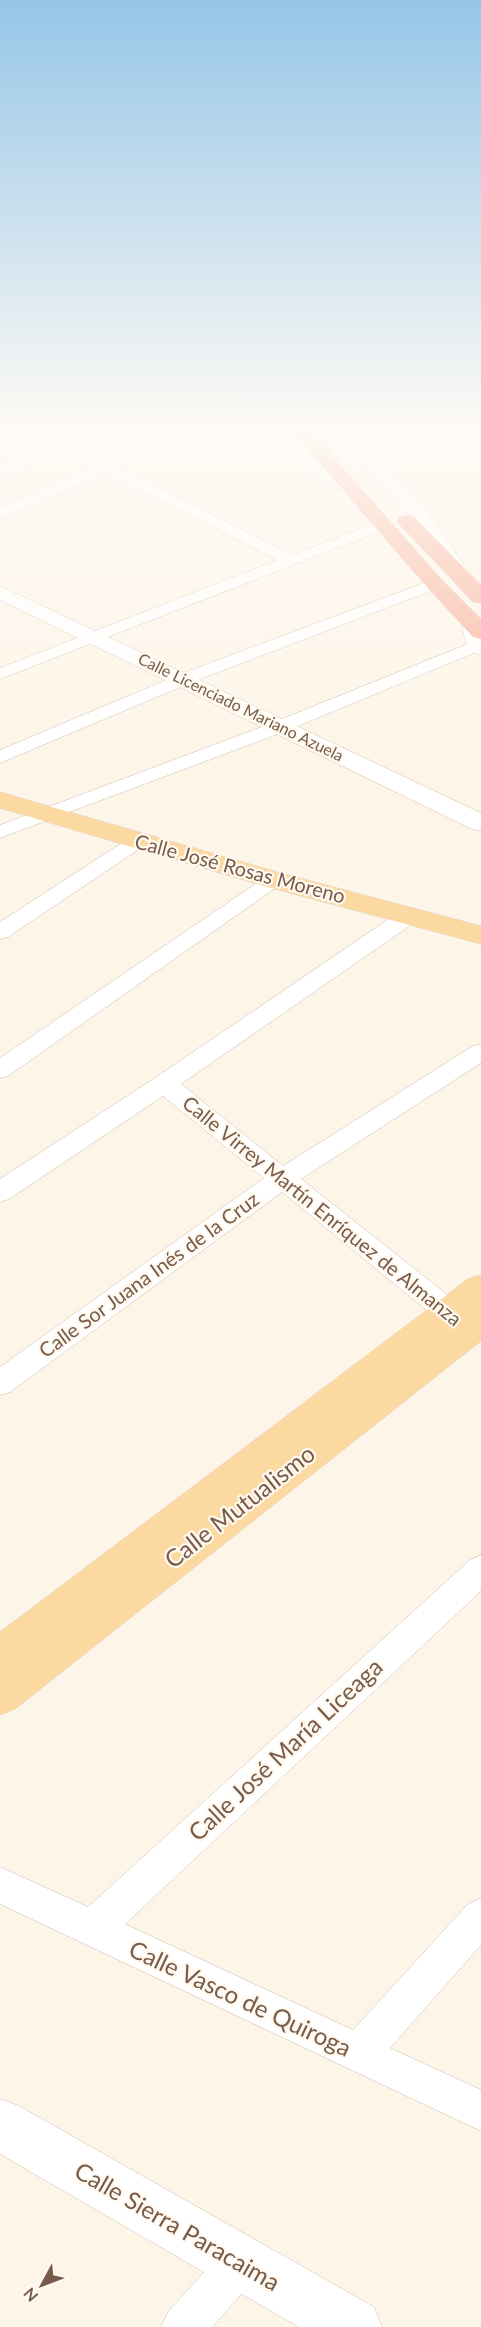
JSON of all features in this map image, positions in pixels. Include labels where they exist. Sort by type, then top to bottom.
[{"type":"highway","points":[[390,533],[478,637]]},
{"type":"highway","points":[[418,533],[481,597]]},
{"type":"main road","name":"Calle José Rosas Moreno","points":[[0,800],[274,880],[481,935]]},
{"type":"main road","name":"Calle Mutualismo","points":[[0,1694],[470,1325],[481,1289]]},
{"type":"main road","name":"Calle Mutualismo","points":[[0,1658],[470,1325]]},
{"type":"street","points":[[235,533],[291,561]]},
{"type":"street","points":[[0,674],[364,533]]},
{"type":"street","points":[[432,533],[460,574]]},
{"type":"street","points":[[0,757],[184,679],[435,584]]},
{"type":"street","name":"Calle Licenciado Mariano Azuela","points":[[0,592],[481,823]]},
{"type":"street","points":[[0,832],[279,727],[478,637]]},
{"type":"street","points":[[0,932],[138,841]]},
{"type":"street","points":[[0,1070],[274,880]]},
{"type":"street","points":[[0,1192],[164,1084],[410,915]]},
{"type":"street","name":"Calle Sor Juana Inés de la Cruz","points":[[0,1383],[282,1179],[481,1052]]},
{"type":"street","name":"Calle Virrey Martín Enríquez de Almanza","points":[[164,1084],[470,1325]]},
{"type":"street","name":"Calle José María Liceaga","points":[[92,1929],[481,1570]]},
{"type":"street","name":"Calle Vasco de Quiroga","points":[[0,1885],[481,2111]]},
{"type":"street","points":[[358,2054],[481,1917]]},
{"type":"street","name":"Calle Sierra Paracaima","points":[[0,2125],[354,2327]]},
{"type":"street","points":[[183,2327],[240,2264]]}]
